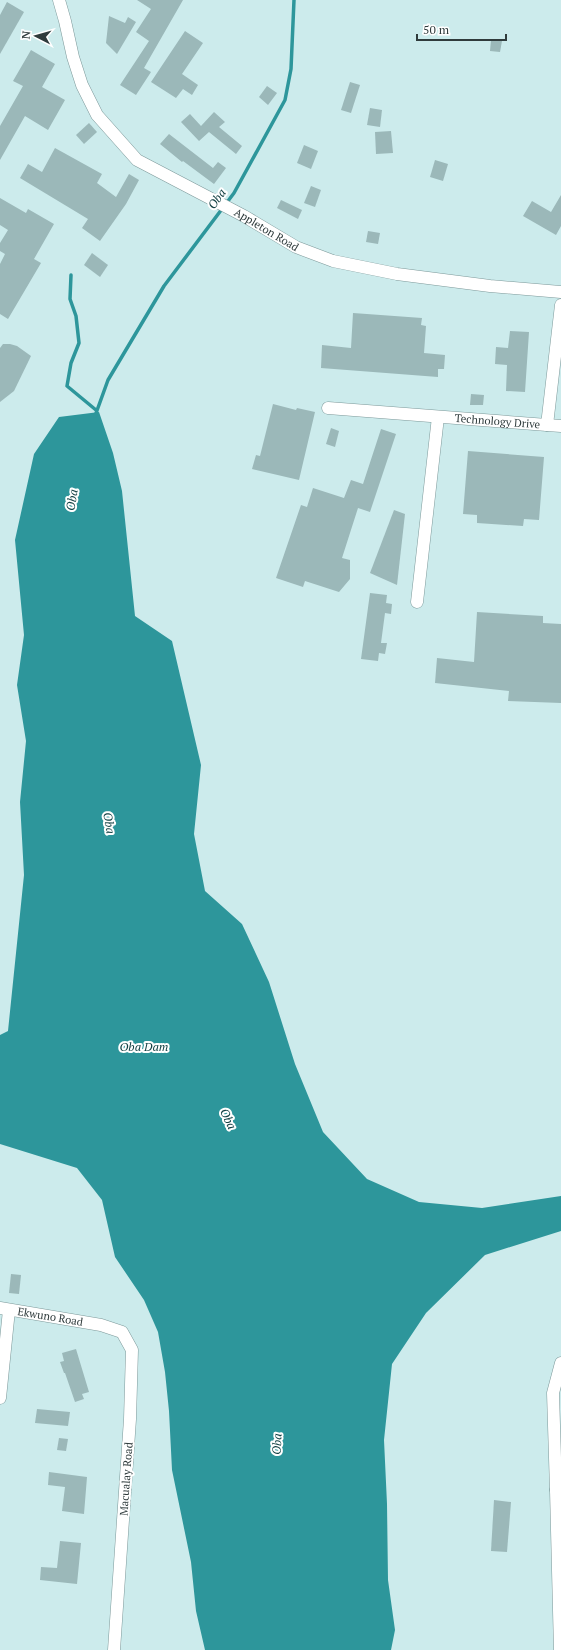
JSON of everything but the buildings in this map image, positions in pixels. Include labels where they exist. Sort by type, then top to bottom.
[{"type":"street","name":"Appleton Road","points":[[58,0],[65,20],[73,57],[82,85],[96,115],[137,160],[244,216],[296,247],[332,261],[396,274],[490,286],[561,292]]},
{"type":"street","name":"Technology Drive","points":[[328,408],[547,425],[561,305]]},
{"type":"street","points":[[417,602],[438,417]]},
{"type":"street","points":[[547,425],[561,426]]},
{"type":"street","points":[[0,1398],[5,1309]]},
{"type":"street","name":"Ekwuno Road","points":[[5,1309],[101,1325]]},
{"type":"street","name":"Macualay Road","points":[[101,1325],[122,1332],[132,1350],[130,1419],[114,1650]]},
{"type":"street","points":[[560,1650],[558,1490],[553,1393],[561,1363]]},
{"type":"water","name":"Oba Dam","points":[[99,412],[113,453],[122,491],[135,616],[172,641],[201,765],[194,834],[205,891],[242,924],[269,982],[295,1064],[323,1132],[367,1179],[419,1202],[482,1208],[561,1196],[561,1231],[485,1255],[426,1313],[392,1364],[384,1440],[388,1580],[395,1630],[391,1650],[205,1650],[196,1611],[191,1562],[172,1470],[169,1411],[165,1372],[158,1332],[144,1300],[115,1257],[102,1200],[77,1168],[0,1144],[0,1035],[8,1031],[24,875],[20,802],[26,741],[17,685],[24,635],[15,540],[34,454],[59,417]]},
{"type":"waterway","name":"Oba","points":[[95,416],[108,380],[164,286],[234,193],[285,100],[291,69],[294,0]]},
{"type":"waterway","points":[[71,275],[70,299],[76,316],[79,343],[71,363],[67,386],[96,410]]}]
